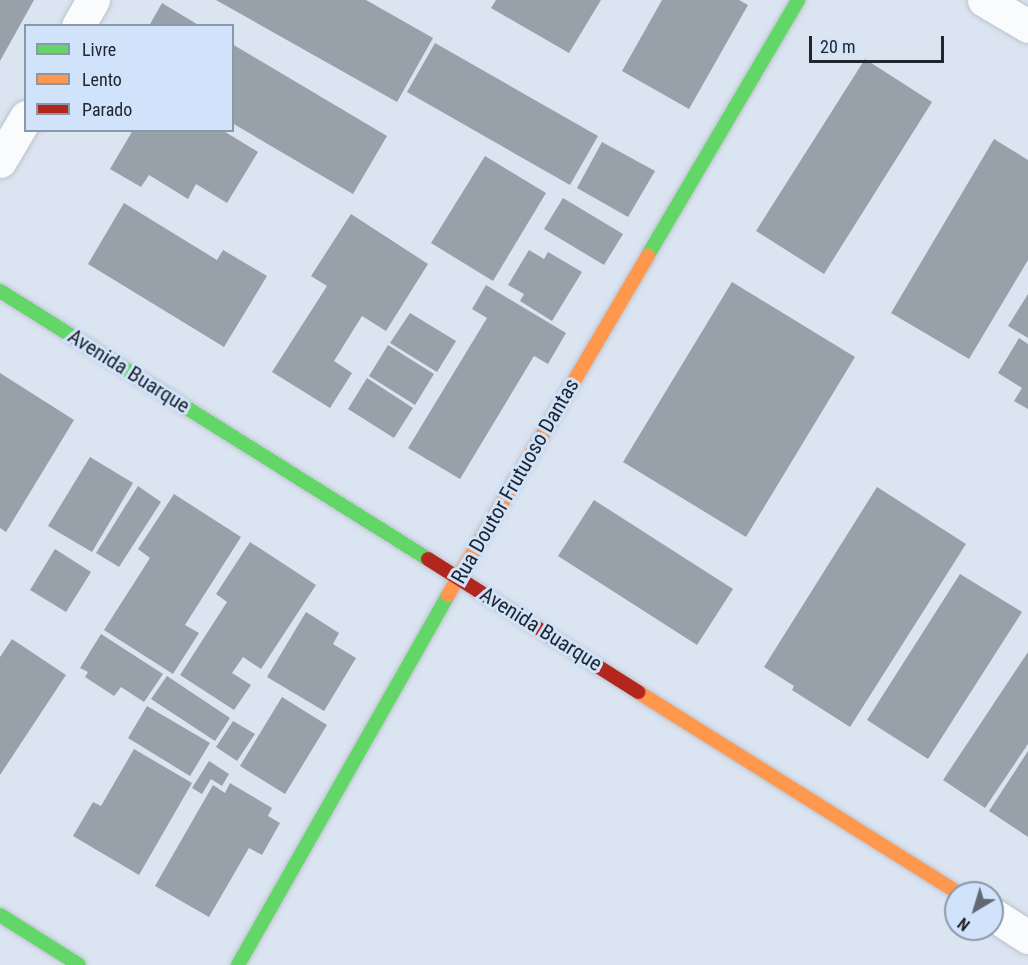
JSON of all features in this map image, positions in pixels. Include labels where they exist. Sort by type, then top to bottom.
[{"type":"main road","name":"Rua Doutor Frutuoso Dantas","points":[[238,965],[458,577],[798,0]]},
{"type":"main road","name":"Avenida Buarque","points":[[0,291],[944,884]]},
{"type":"main road","points":[[0,915],[79,965]]},
{"type":"street","points":[[79,24],[93,0]]},
{"type":"street","points":[[984,0],[1028,26]]},
{"type":"street","points":[[0,161],[24,120]]},
{"type":"street","points":[[1004,922],[1028,937]]},
{"type":"building","points":[[0,0],[34,0],[0,61]]},
{"type":"building","points":[[216,0],[366,0],[433,38],[397,102]]},
{"type":"building","points":[[496,0],[601,0],[569,53],[491,8]]},
{"type":"building","points":[[662,0],[739,0],[748,5],[689,109],[622,71]]},
{"type":"building","points":[[162,3],[197,24],[150,24]]},
{"type":"building","points":[[435,43],[598,136],[570,185],[407,92]]},
{"type":"building","points":[[234,45],[387,136],[353,194],[234,124]]},
{"type":"building","points":[[865,59],[932,102],[824,274],[756,231]]},
{"type":"building","points":[[132,132],[225,132],[258,152],[227,203],[196,184],[188,199],[149,175],[141,187],[110,169]]},
{"type":"building","points":[[994,139],[1028,160],[1028,260],[969,359],[891,313]]},
{"type":"building","points":[[602,142],[655,171],[628,217],[577,188]]},
{"type":"building","points":[[485,156],[546,193],[493,281],[431,243]]},
{"type":"building","points":[[563,198],[623,234],[604,265],[544,229]]},
{"type":"building","points":[[124,203],[217,260],[223,250],[267,276],[224,347],[88,264]]},
{"type":"building","points":[[351,214],[428,264],[386,331],[362,316],[334,361],[352,373],[330,408],[272,372],[327,286],[311,276]]},
{"type":"building","points":[[529,250],[544,259],[548,252],[582,272],[552,321],[520,301],[524,294],[508,285]]},
{"type":"building","points":[[732,282],[855,357],[746,537],[623,462]]},
{"type":"building","points":[[486,285],[566,333],[548,364],[534,356],[460,479],[408,448],[487,318],[472,309]]},
{"type":"building","points":[[1028,294],[1028,338],[1008,326]]},
{"type":"building","points":[[410,313],[456,341],[437,372],[390,343]]},
{"type":"building","points":[[1019,338],[1028,344],[1028,409],[1014,401],[1022,388],[998,373]]},
{"type":"building","points":[[388,345],[434,374],[415,405],[369,376]]},
{"type":"building","points":[[0,373],[74,420],[6,532],[0,528]]},
{"type":"building","points":[[367,378],[413,408],[394,438],[348,409]]},
{"type":"building","points":[[90,457],[133,483],[92,552],[48,526]]},
{"type":"building","points":[[138,486],[161,502],[119,567],[96,553]]},
{"type":"building","points":[[877,487],[966,544],[850,727],[792,690],[794,686],[764,667]]},
{"type":"building","points":[[174,494],[241,537],[185,625],[199,633],[173,674],[104,630],[150,558],[138,549]]},
{"type":"building","points":[[594,500],[733,589],[697,645],[558,556]]},
{"type":"building","points":[[250,542],[316,585],[261,669],[243,657],[232,673],[251,685],[234,710],[180,675],[227,602],[216,594]]},
{"type":"building","points":[[55,549],[91,572],[66,612],[30,590]]},
{"type":"building","points":[[960,574],[1022,612],[928,759],[867,720]]},
{"type":"building","points":[[306,612],[339,633],[333,644],[356,658],[324,711],[267,677]]},
{"type":"building","points":[[101,634],[163,674],[144,702],[121,687],[114,696],[85,677],[88,672],[80,668]]},
{"type":"building","points":[[12,639],[66,675],[0,775],[0,657]]},
{"type":"building","points":[[1028,652],[1028,744],[985,808],[943,780]]},
{"type":"building","points":[[167,676],[230,718],[215,741],[151,699]]},
{"type":"building","points":[[282,697],[327,725],[285,794],[240,766]]},
{"type":"building","points":[[147,706],[210,743],[190,776],[128,738]]},
{"type":"building","points":[[233,721],[255,734],[237,761],[216,747]]},
{"type":"building","points":[[134,749],[192,783],[139,875],[73,836],[93,802],[101,806]]},
{"type":"building","points":[[1028,751],[1028,837],[989,811]]},
{"type":"building","points":[[209,761],[229,774],[222,786],[211,779],[202,794],[192,788]]},
{"type":"building","points":[[230,783],[272,808],[268,816],[280,823],[262,855],[249,848],[209,917],[155,886],[213,785],[225,793]]},
{"type":"traffic: fast","points":[[648,255],[798,0]]},
{"type":"traffic: fast","points":[[0,291],[428,559]]},
{"type":"traffic: fast","points":[[238,965],[448,595]]},
{"type":"traffic: fast","points":[[0,915],[79,965]]},
{"type":"traffic: slow","points":[[448,595],[648,255]]},
{"type":"traffic: slow","points":[[638,692],[944,884]]},
{"type":"traffic: jam","points":[[428,559],[638,692]]}]
